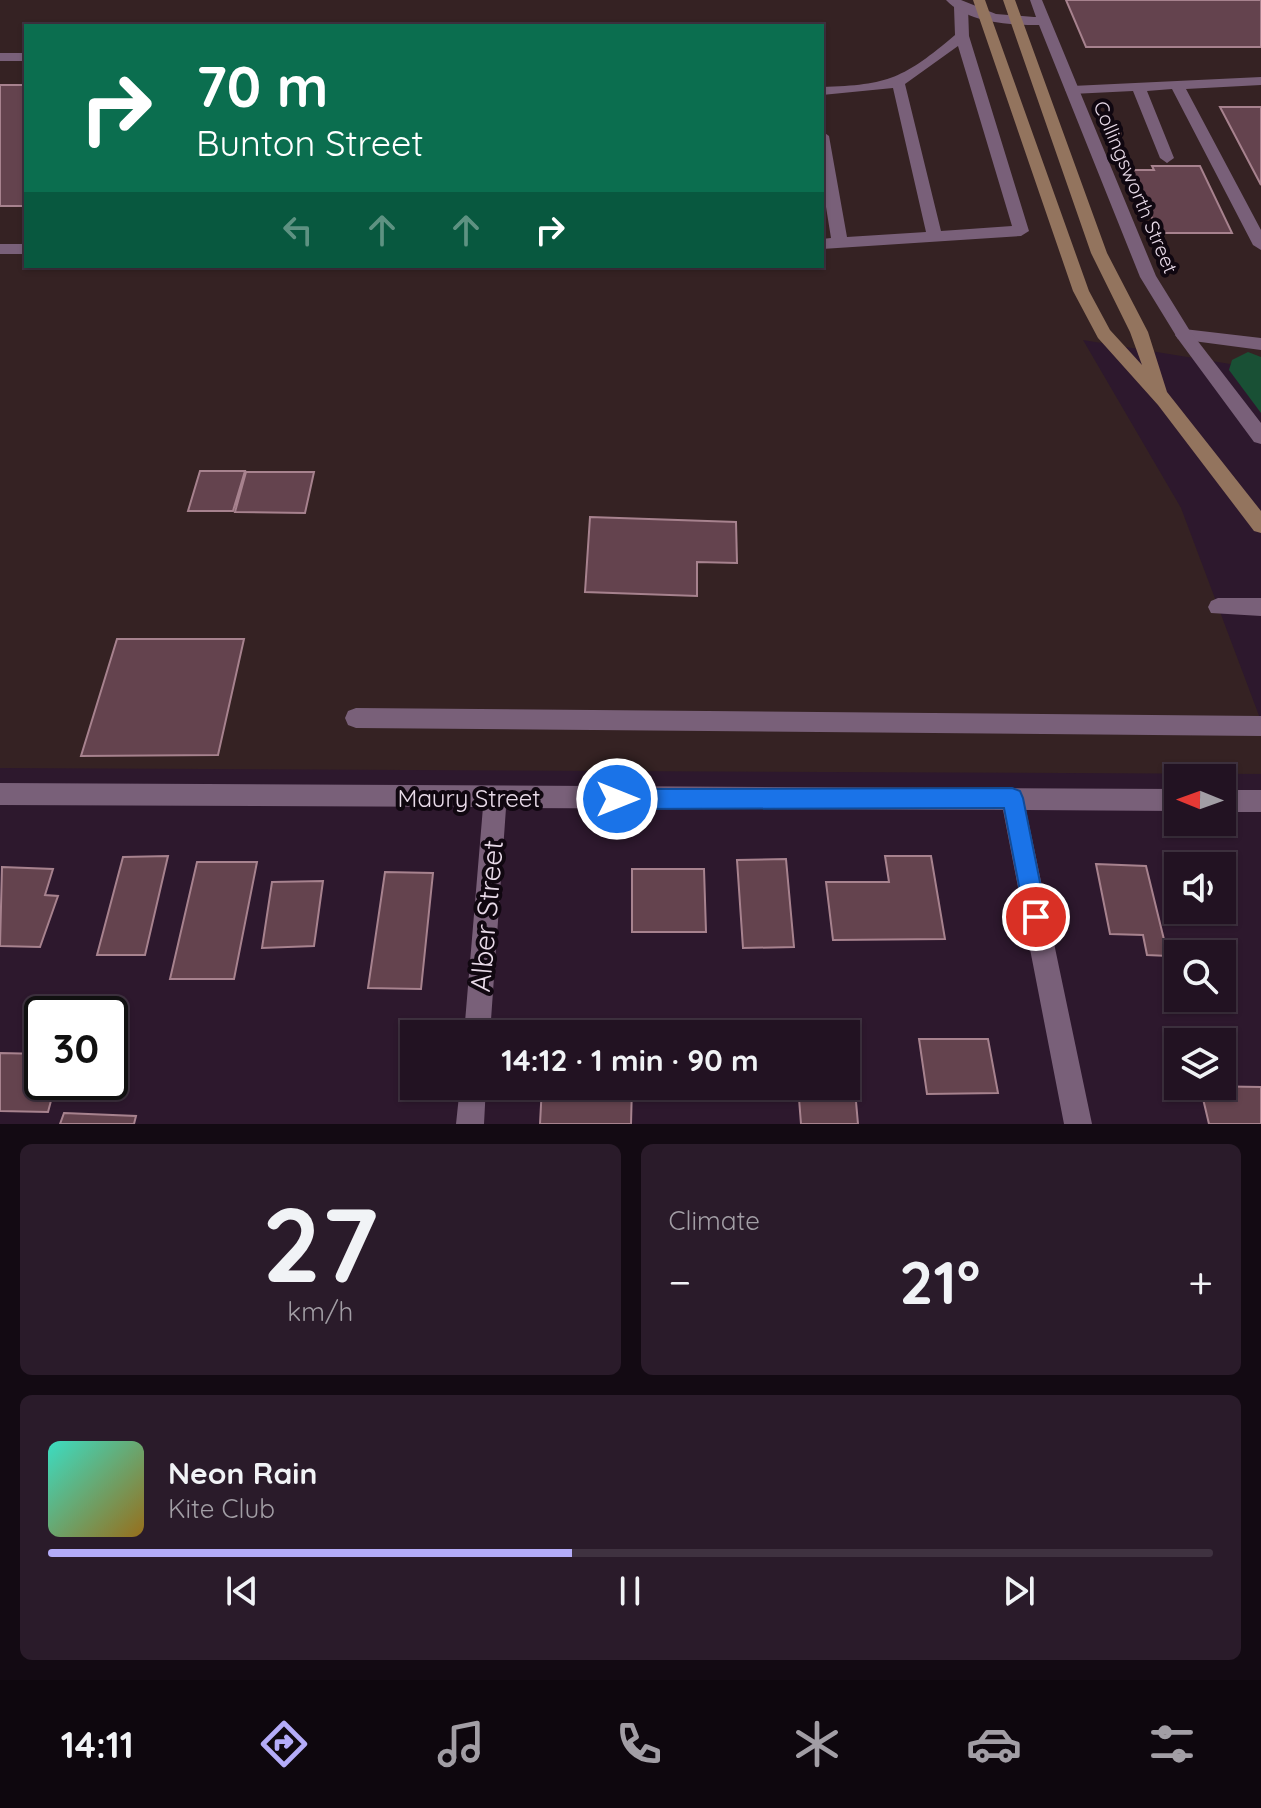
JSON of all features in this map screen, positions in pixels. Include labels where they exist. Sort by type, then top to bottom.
[{"type":"main road","points":[[979,0],[1066,252],[1081,291],[1104,334],[1164,400],[1261,525]]},
{"type":"main road","points":[[1009,0],[1099,253],[1139,332],[1164,400]]},
{"type":"street","name":"Collingsworth Street","points":[[1036,0],[1138,253],[1184,335],[1261,437]]},
{"type":"street","points":[[824,244],[1021,231],[962,36],[956,3],[1023,22],[1045,21]]},
{"type":"street","points":[[824,91],[882,89],[899,85],[962,36]]},
{"type":"street","points":[[0,57],[24,57]]},
{"type":"street","points":[[1072,90],[1261,81]]},
{"type":"street","points":[[1176,83],[1261,245]]},
{"type":"street","points":[[899,85],[935,238]]},
{"type":"street","points":[[1138,85],[1167,158]]},
{"type":"street","points":[[824,148],[840,244]]},
{"type":"street","points":[[0,249],[24,249]]},
{"type":"street","points":[[1184,335],[1261,344]]},
{"type":"street","points":[[1218,607],[1261,607]]},
{"type":"street","points":[[356,718],[1261,726]]},
{"type":"street","name":"Maury Street","points":[[0,794],[495,799],[1164,800]]},
{"type":"street","points":[[1012,798],[1078,1124]]},
{"type":"street","name":"Alber Street","points":[[478,1020],[495,799]]},
{"type":"street","points":[[1236,801],[1261,801]]},
{"type":"street","points":[[470,1124],[472,1100]]},
{"type":"shaded area","points":[[0,0],[1261,0],[1261,369],[1083,340],[1181,508],[1261,721],[1261,774],[1236,774],[1236,764],[1164,764],[1164,774],[0,768]]},
{"type":"green space","points":[[1248,352],[1261,357],[1261,413],[1229,370],[1232,360]]},
{"type":"building","points":[[1066,0],[1261,0],[1261,47],[1086,47]]},
{"type":"building","points":[[0,85],[24,85],[24,206],[0,206]]},
{"type":"building","points":[[1220,107],[1261,107],[1261,185]]},
{"type":"building","points":[[1152,166],[1200,166],[1232,233],[1158,233],[1132,170],[1154,170]]},
{"type":"building","points":[[200,471],[245,471],[233,511],[188,511]]},
{"type":"building","points":[[246,472],[314,472],[305,513],[235,512]]},
{"type":"building","points":[[590,517],[736,522],[737,563],[697,562],[697,596],[585,592]]},
{"type":"building","points":[[117,639],[244,639],[218,755],[81,756]]},
{"type":"building","points":[[168,856],[145,955],[97,955],[123,857]]},
{"type":"building","points":[[885,856],[931,856],[945,939],[833,940],[826,882],[889,882]]},
{"type":"building","points":[[786,859],[794,947],[743,948],[737,860]]},
{"type":"building","points":[[197,862],[257,862],[234,979],[170,979]]},
{"type":"building","points":[[1096,864],[1146,866],[1164,940],[1164,956],[1147,955],[1143,935],[1110,934]]},
{"type":"building","points":[[2,867],[53,869],[45,895],[58,896],[40,947],[0,946]]},
{"type":"building","points":[[632,869],[704,869],[706,932],[632,932]]},
{"type":"building","points":[[385,872],[433,873],[421,989],[368,988]]},
{"type":"building","points":[[323,881],[314,946],[262,948],[272,882]]},
{"type":"building","points":[[919,1039],[988,1039],[998,1093],[927,1094]]},
{"type":"building","points":[[0,1053],[24,1054],[24,1100],[51,1100],[48,1112],[0,1111]]},
{"type":"building","points":[[1236,1087],[1261,1087],[1261,1124],[1209,1124],[1203,1100],[1236,1100]]},
{"type":"building","points":[[541,1100],[632,1100],[631,1124],[540,1124]]},
{"type":"building","points":[[799,1100],[856,1100],[858,1124],[801,1124]]},
{"type":"building","points":[[64,1113],[136,1116],[134,1124],[60,1124]]},
{"type":"route","points":[[617,799],[1012,798],[1036,917]]}]
